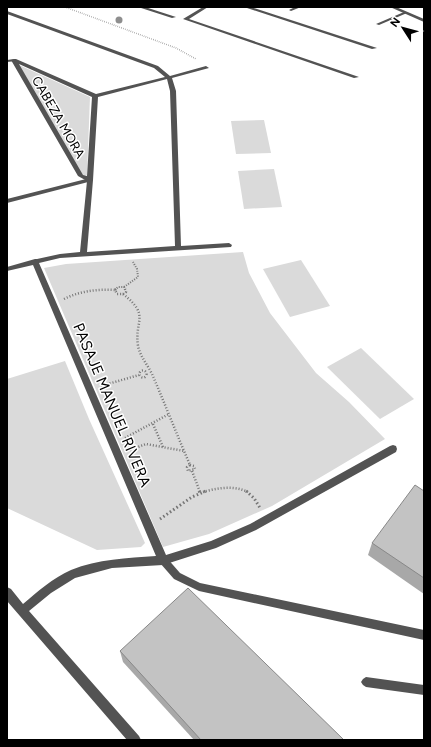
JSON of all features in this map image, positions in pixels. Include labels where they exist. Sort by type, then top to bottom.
[{"type":"street","points":[[140,7],[174,17]]},
{"type":"street","points":[[206,7],[185,19],[356,77]]},
{"type":"street","points":[[246,7],[374,48]]},
{"type":"street","points":[[290,10],[299,7]]},
{"type":"street","points":[[392,7],[424,21]]},
{"type":"street","points":[[7,12],[156,67],[170,78],[173,84],[178,248]]},
{"type":"street","points":[[14,60],[95,96],[206,68]]},
{"type":"street","name":"CABEZA MORA","points":[[14,60],[78,171],[82,176],[90,180]]},
{"type":"street","points":[[83,253],[90,180],[95,96]]},
{"type":"street","points":[[7,269],[35,261],[83,253],[229,245]]},
{"type":"street","name":"PASAJE MANUEL RIVERA","points":[[35,261],[163,560]]},
{"type":"street","points":[[22,611],[47,590],[73,574],[112,563],[163,560],[213,545],[253,527],[393,449]]},
{"type":"street","points":[[7,592],[135,740]]},
{"type":"lane","points":[[378,24],[405,12]]},
{"type":"lane","points":[[7,61],[14,60]]},
{"type":"lane","points":[[7,200],[90,180]]},
{"type":"lane","points":[[163,560],[177,576],[199,587],[424,635]]},
{"type":"lane","points":[[366,682],[424,690]]},
{"type":"path","points":[[65,7],[176,48],[201,61],[206,68]]},
{"type":"path","points":[[61,301],[81,292],[101,289],[115,290],[118,287],[124,287],[138,277],[137,268],[132,260],[139,260]]},
{"type":"path","points":[[123,294],[126,292],[124,287]]},
{"type":"path","points":[[115,290],[117,294],[123,294],[133,302],[139,312],[140,319],[138,344],[140,353],[151,372],[190,465],[194,466],[195,469],[192,471]]},
{"type":"path","points":[[95,387],[139,376],[139,373],[142,371],[147,373],[151,372]]},
{"type":"path","points":[[119,442],[169,414]]},
{"type":"path","points":[[153,424],[163,448]]},
{"type":"path","points":[[124,453],[137,446],[146,444],[163,448],[184,450]]},
{"type":"path","points":[[190,465],[187,469],[192,471],[200,493]]},
{"type":"path","points":[[155,522],[200,493],[215,490],[243,490],[250,493],[260,508]]},
{"type":"path","points":[[254,511],[267,504]]},
{"type":"shaded area","points":[[19,65],[90,97],[87,175],[82,176]]},
{"type":"shaded area","points":[[264,120],[271,153],[236,154],[231,121]]},
{"type":"shaded area","points":[[274,169],[282,207],[244,209],[238,171]]},
{"type":"shaded area","points":[[243,252],[249,273],[270,313],[316,373],[349,402],[385,439],[272,506],[209,534],[163,547],[44,268],[66,264]]},
{"type":"shaded area","points":[[301,260],[330,306],[290,317],[263,269]]},
{"type":"shaded area","points":[[361,348],[414,399],[380,419],[327,367]]},
{"type":"shaded area","points":[[65,361],[89,419],[145,543],[141,547],[97,550],[7,508],[7,379]]},
{"type":"building","points":[[415,485],[424,491],[424,578],[372,543]]},
{"type":"building","points":[[188,588],[344,740],[201,740],[120,651]]}]
